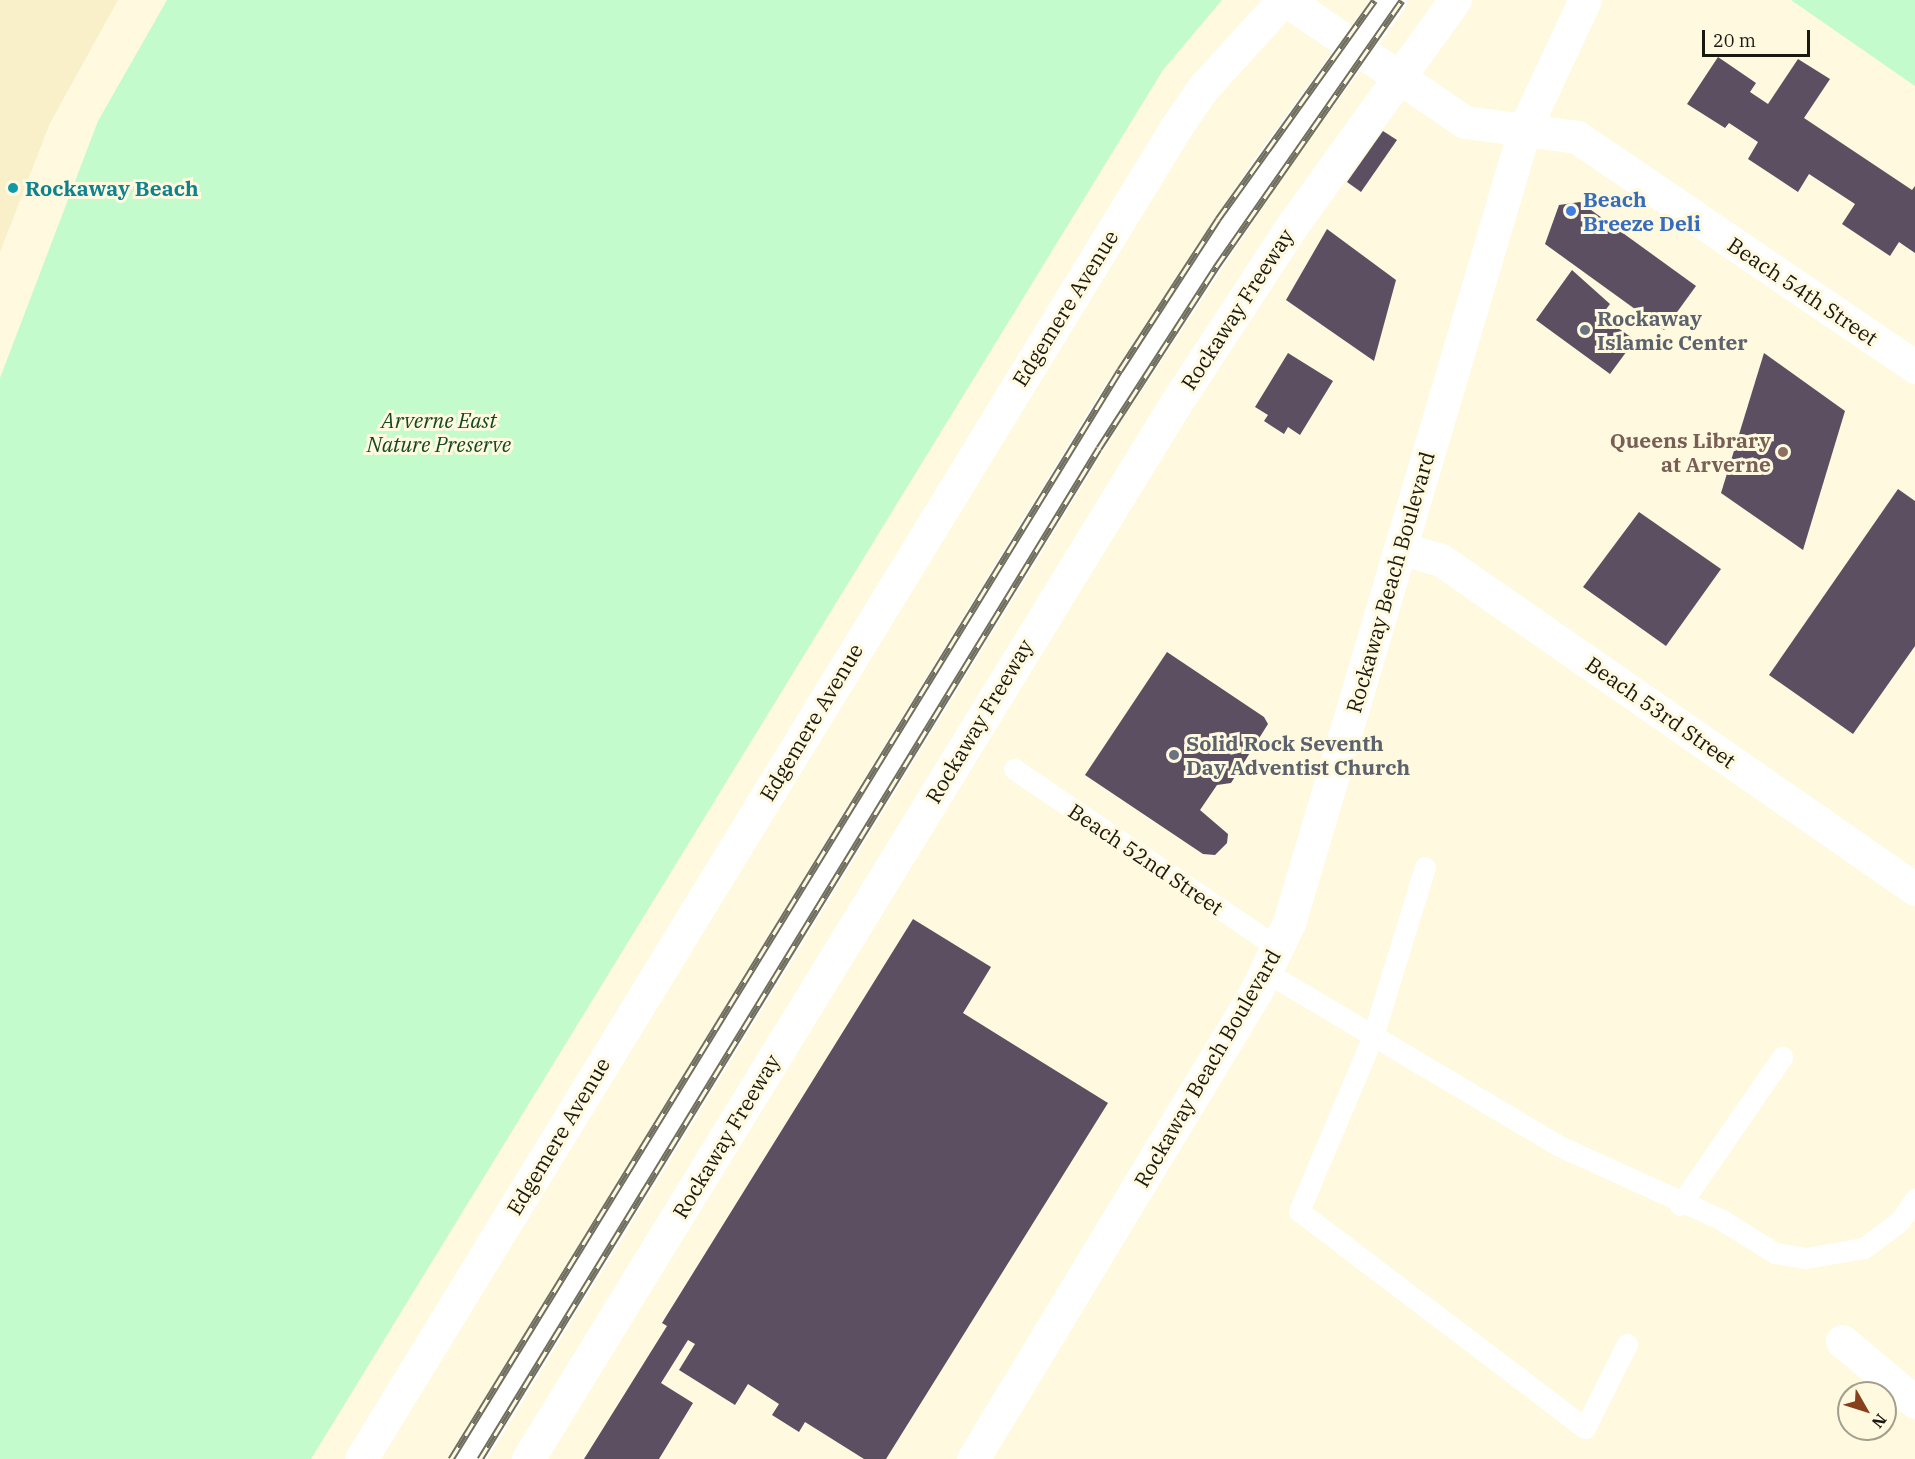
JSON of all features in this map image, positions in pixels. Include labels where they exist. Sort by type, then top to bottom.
[{"type":"street","name":"Beach 54th Street","points":[[1284,0],[1465,122],[1525,128],[1577,137],[1915,367]]},
{"type":"street","name":"Edgemere Avenue","points":[[361,1459],[1177,126],[1203,88],[1284,0]]},
{"type":"street","points":[[467,1459],[1109,409],[1255,187],[1390,0]]},
{"type":"street","name":"Rockaway Freeway","points":[[528,1459],[1176,402],[1398,76],[1455,0]]},
{"type":"street","name":"Rockaway Beach Boulevard","points":[[973,1459],[1272,960],[1298,898],[1525,128],[1585,0]]},
{"type":"street","name":"Beach 53rd Street","points":[[1400,548],[1441,560],[1915,889]]},
{"type":"street","points":[[1842,1341],[1915,1402]]},
{"type":"lane","name":"Beach 52nd Street","points":[[1014,770],[1373,1036],[1557,1145],[1680,1205],[1722,1220],[1775,1253],[1806,1258],[1864,1248],[1900,1221],[1915,1199]]},
{"type":"lane","points":[[1425,867],[1373,1036],[1299,1211],[1585,1428],[1628,1344]]},
{"type":"lane","points":[[1680,1205],[1782,1057]]},
{"type":"green space","name":"Arverne East Nature Preserve","points":[[167,0],[1222,0],[1163,70],[311,1459],[0,1459],[0,378],[98,121]]},
{"type":"green space","points":[[1791,0],[1915,0],[1915,86]]},
{"type":"sand","name":"Rockaway Beach","points":[[0,0],[118,0],[50,123],[0,252]]},
{"type":"building","points":[[1718,57],[1756,83],[1750,92],[1768,104],[1798,59],[1830,79],[1804,118],[1912,190],[1915,186],[1915,253],[1899,242],[1890,256],[1842,224],[1855,204],[1809,174],[1798,192],[1748,159],[1758,142],[1729,123],[1725,128],[1687,104]]},
{"type":"building","points":[[1383,131],[1397,140],[1361,192],[1347,182]]},
{"type":"building","points":[[1580,202],[1696,286],[1664,330],[1545,244],[1559,205]]},
{"type":"building","points":[[1327,229],[1396,280],[1374,361],[1286,300]]},
{"type":"building","name":"Rockaway Islamic Center","points":[[1572,270],[1610,304],[1601,316],[1635,340],[1610,374],[1536,320]]},
{"type":"building","points":[[1288,353],[1333,381],[1300,435],[1288,427],[1284,434],[1264,421],[1268,415],[1255,407]]},
{"type":"building","name":"Queens Library at Arverne","points":[[1764,353],[1845,411],[1803,550],[1721,493]]},
{"type":"building","points":[[1898,489],[1915,501],[1915,646],[1853,734],[1769,675]]},
{"type":"building","points":[[1639,512],[1721,569],[1666,646],[1583,587]]},
{"type":"building","name":"Solid Rock Seventh Day Adventist Church","points":[[1167,652],[1264,717],[1268,724],[1231,783],[1217,785],[1200,810],[1228,834],[1227,843],[1215,855],[1203,854],[1085,775]]},
{"type":"building","points":[[913,919],[991,967],[963,1013],[1108,1103],[886,1459],[864,1459],[805,1422],[799,1432],[772,1415],[779,1404],[748,1384],[735,1405],[679,1370],[695,1344],[688,1340],[661,1383],[693,1403],[659,1459],[584,1459],[667,1326],[662,1323]]},
{"type":"railway","points":[[451,1459],[1120,370],[1218,219],[1375,0]]},
{"type":"railway","points":[[480,1459],[1099,448],[1216,267],[1402,0]]},
{"type":"place","name":"Rockaway Beach","points":[[13,188]]},
{"type":"place","name":"Beach Breeze Deli","points":[[1571,211]]},
{"type":"place","name":"Rockaway Islamic Center","points":[[1585,330]]},
{"type":"place","name":"Queens Library at Arverne","points":[[1783,452]]},
{"type":"place","name":"Solid Rock Seventh Day Adventist Church","points":[[1174,755]]}]
